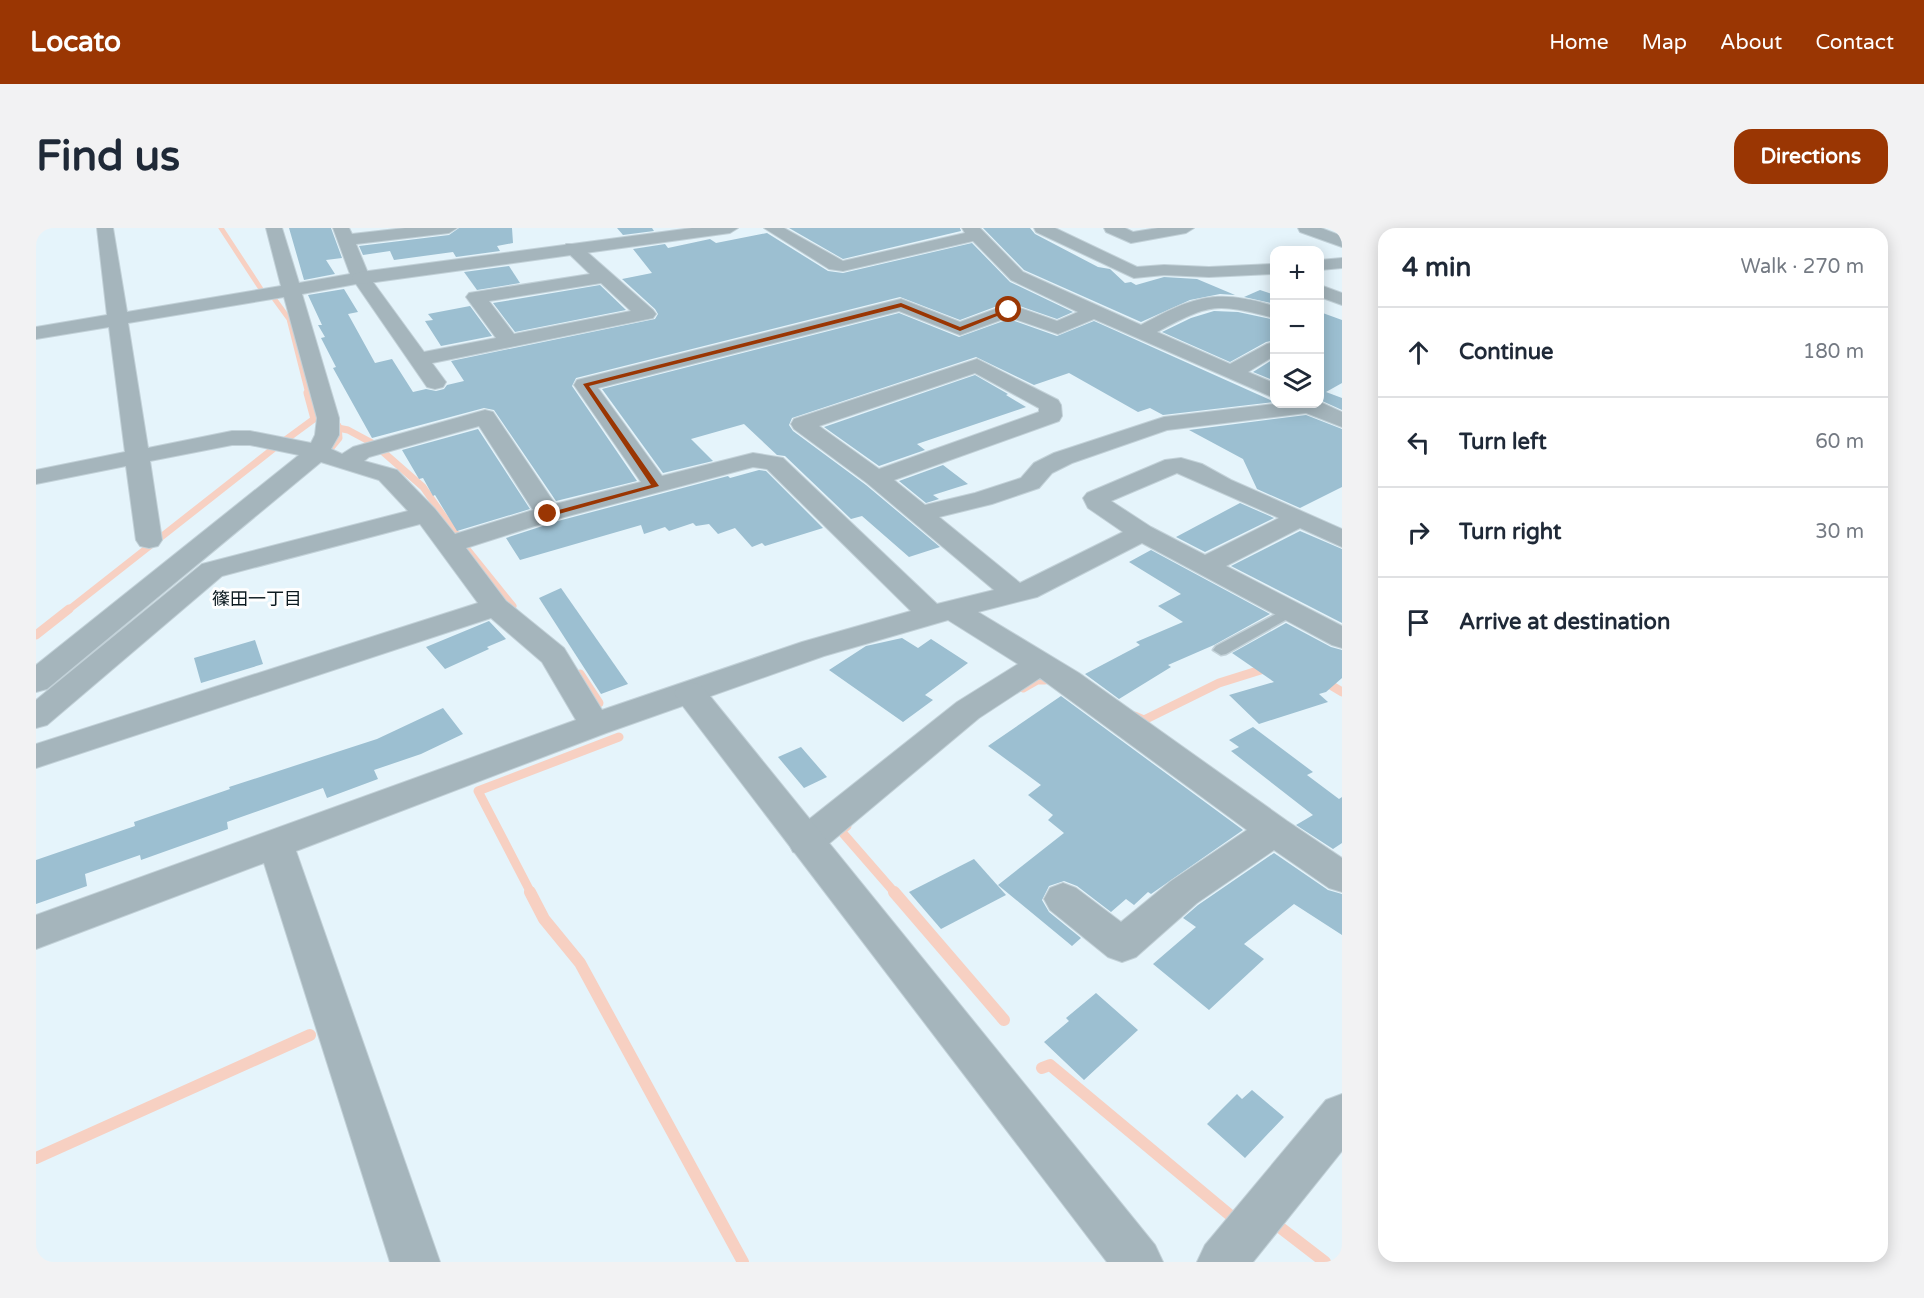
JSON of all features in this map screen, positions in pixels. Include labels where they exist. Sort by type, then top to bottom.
[{"type":"street","points":[[105,228],[139,456],[149,540]]},
{"type":"street","points":[[36,681],[318,452],[327,435],[328,418],[274,228]]},
{"type":"street","points":[[435,382],[361,278],[343,234],[449,228]]},
{"type":"street","points":[[36,333],[361,278],[671,232],[730,228]]},
{"type":"street","points":[[772,228],[835,265],[843,266],[974,231],[1017,276],[1270,389]]},
{"type":"street","points":[[1042,228],[1134,273],[1164,270],[1209,272],[1270,269]]},
{"type":"street","points":[[1112,228],[1131,238],[1186,228]]},
{"type":"street","points":[[1313,231],[1342,229]]},
{"type":"street","points":[[1313,231],[1342,243]]},
{"type":"street","points":[[419,359],[646,314],[572,248]]},
{"type":"street","points":[[1324,264],[1342,262]]},
{"type":"street","points":[[509,341],[476,297],[605,276]]},
{"type":"street","points":[[1324,289],[1342,282]]},
{"type":"street","points":[[1324,292],[1342,299]]},
{"type":"street","points":[[1141,333],[1191,306],[1205,302],[1222,300],[1246,302],[1270,310]]},
{"type":"street","points":[[656,486],[585,385],[901,305],[960,329],[1009,310],[1058,328],[1094,312]]},
{"type":"street","points":[[1232,372],[1270,351]]},
{"type":"street","points":[[876,478],[1051,416],[1050,405],[976,365],[802,424],[876,478],[1016,594]]},
{"type":"street","points":[[920,514],[983,499],[1030,483],[1043,468],[1063,458],[1164,424],[1284,408]]},
{"type":"street","points":[[1314,408],[1342,420]]},
{"type":"street","points":[[344,463],[361,452],[485,417],[548,514]]},
{"type":"street","points":[[36,477],[241,438],[318,452],[344,463],[388,475],[426,514],[496,607],[553,655],[595,725]]},
{"type":"street","points":[[449,545],[548,514],[753,460],[774,464],[942,612],[1040,663],[1068,681],[1274,831],[1342,877]]},
{"type":"street","points":[[1342,538],[1242,491],[1222,485],[1183,465],[1174,465],[1095,498],[1097,503],[1142,533],[1342,638]]},
{"type":"street","points":[[1206,566],[1306,522],[1342,511]]},
{"type":"street","points":[[36,717],[212,570],[426,514]]},
{"type":"street","points":[[36,932],[595,725],[813,649],[942,612],[1027,591],[1142,533]]},
{"type":"street","points":[[36,756],[496,607]]},
{"type":"street","points":[[806,842],[968,710],[1040,663]]},
{"type":"street","points":[[690,693],[1138,1262]]},
{"type":"street","points":[[1063,899],[1122,945],[1184,892],[1274,831]]},
{"type":"street","points":[[275,842],[416,1262]]},
{"type":"street","points":[[1222,1262],[1342,1116]]},
{"type":"lane","points":[[1221,650],[1291,611]]},
{"type":"building","points":[[289,228],[331,228],[342,258],[326,260],[335,274],[304,280]]},
{"type":"building","points":[[459,228],[512,228],[513,243],[497,246],[500,251],[456,257],[453,252],[394,260],[390,251],[363,255],[359,246],[449,235]]},
{"type":"building","points":[[617,228],[652,228],[654,231],[623,235]]},
{"type":"building","points":[[789,228],[960,228],[961,231],[843,259]]},
{"type":"building","points":[[983,228],[1030,228],[1035,234],[1098,267],[1110,269],[1125,283],[1131,282],[1136,285],[1164,277],[1197,279],[1235,295],[1220,294],[1190,300],[1141,322],[1024,270]]},
{"type":"building","points":[[767,233],[828,271],[843,273],[972,243],[1010,282],[1073,312],[1057,319],[1008,302],[960,320],[900,297],[576,378],[572,386],[637,481],[556,501],[494,410],[484,408],[372,438],[333,368],[336,367],[321,338],[325,337],[318,325],[322,325],[308,295],[344,289],[358,312],[348,314],[375,363],[392,359],[413,392],[426,389],[436,391],[444,389],[447,385],[464,381],[451,361],[655,319],[658,314],[655,309],[622,279],[652,273],[633,249],[665,244],[668,248],[710,239],[716,243]]},
{"type":"building","points":[[509,266],[520,283],[477,290],[464,272]]},
{"type":"building","points":[[600,285],[626,310],[515,332],[493,303]]},
{"type":"building","points":[[1260,290],[1270,293],[1270,303],[1244,297]]},
{"type":"building","points":[[470,306],[492,336],[441,346],[425,321],[433,320],[428,314]]},
{"type":"building","points":[[1214,311],[1238,312],[1270,319],[1270,341],[1230,362],[1162,332],[1191,318]]},
{"type":"building","points":[[899,313],[959,337],[1009,319],[1057,336],[1094,321],[1270,400],[1270,403],[1163,415],[1150,408],[1138,412],[1069,373],[1034,385],[976,357],[792,418],[789,425],[793,431],[866,485],[940,547],[909,557],[862,516],[851,519],[785,456],[777,455],[744,424],[691,439],[713,461],[663,473],[602,389]]},
{"type":"building","points":[[1324,313],[1342,320],[1342,383],[1326,392],[1342,398],[1342,410],[1324,402]]},
{"type":"building","points":[[1270,361],[1270,379],[1253,372]]},
{"type":"building","points":[[975,375],[1026,407],[917,444],[925,450],[879,466],[824,427]]},
{"type":"building","points":[[1306,415],[1342,429],[1342,487],[1300,508],[1257,489],[1243,459],[1189,430]]},
{"type":"building","points":[[478,429],[530,509],[457,531],[423,478],[419,479],[402,450]]},
{"type":"building","points":[[943,465],[968,484],[933,495],[939,499],[926,503],[899,481]]},
{"type":"building","points":[[759,470],[766,471],[823,528],[765,546],[762,543],[752,547],[735,528],[718,534],[709,524],[696,526],[693,523],[669,531],[665,527],[644,534],[641,525],[520,560],[506,538],[558,521],[728,476],[730,478]]},
{"type":"building","points":[[1240,503],[1274,518],[1205,552],[1176,537]]},
{"type":"building","points":[[1300,531],[1342,549],[1342,623],[1231,566]]},
{"type":"building","points":[[1151,550],[1270,614],[1214,645],[1168,665],[1171,667],[1119,699],[1085,674],[1140,645],[1136,642],[1183,622],[1158,606],[1181,594],[1129,562]]},
{"type":"building","points":[[561,588],[628,684],[601,694],[539,598]]},
{"type":"building","points":[[489,621],[506,639],[445,669],[426,647]]},
{"type":"building","points":[[1286,623],[1331,647],[1342,650],[1342,678],[1326,692],[1319,694],[1328,702],[1259,724],[1229,695],[1274,682],[1232,653]]},
{"type":"building","points":[[902,638],[918,648],[931,639],[968,663],[925,695],[933,700],[903,722],[829,670],[866,646]]},
{"type":"building","points":[[255,640],[263,664],[201,683],[194,658]]},
{"type":"building","points":[[1061,696],[1243,830],[1151,894],[1148,892],[1134,905],[1126,899],[1111,912],[1077,886],[1064,881],[1049,886],[1042,900],[1049,912],[1081,938],[1072,946],[998,885],[1064,833],[1048,820],[1053,815],[1028,795],[1041,785],[988,746]]},
{"type":"building","points":[[443,708],[463,734],[421,754],[374,770],[378,779],[327,798],[323,788],[227,822],[228,829],[141,860],[140,855],[85,874],[87,886],[36,904],[36,860],[135,826],[134,822],[230,789],[229,787],[377,739]]},
{"type":"building","points":[[1253,727],[1313,772],[1307,775],[1339,799],[1342,797],[1342,843],[1333,849],[1296,825],[1313,815],[1231,751],[1239,747],[1229,740]]},
{"type":"building","points":[[801,747],[827,777],[804,788],[778,757]]},
{"type":"building","points":[[1274,853],[1328,890],[1342,894],[1342,935],[1294,904],[1244,944],[1264,959],[1209,1010],[1153,964],[1196,927],[1183,918],[1198,905]]},
{"type":"building","points":[[974,859],[1006,895],[941,929],[909,892]]},
{"type":"building","points":[[1096,993],[1138,1030],[1084,1080],[1044,1042],[1069,1021],[1066,1018]]},
{"type":"building","points":[[1252,1090],[1284,1117],[1245,1158],[1207,1124],[1237,1094],[1242,1099]]},
{"type":"waterway","points":[[221,228],[261,289]]},
{"type":"waterway","points":[[273,297],[289,319],[308,394]]},
{"type":"waterway","points":[[284,441],[314,419],[307,393]]},
{"type":"waterway","points":[[330,449],[339,438],[338,428]]},
{"type":"waterway","points":[[338,428],[348,430],[374,444]]},
{"type":"waterway","points":[[67,611],[273,449]]},
{"type":"waterway","points":[[382,451],[423,487],[457,535]]},
{"type":"waterway","points":[[463,544],[513,606]]},
{"type":"waterway","points":[[36,635],[69,609]]},
{"type":"waterway","points":[[1135,716],[1144,720],[1219,683],[1267,668]]},
{"type":"waterway","points":[[580,674],[599,703]]},
{"type":"waterway","points":[[1023,688],[1037,680],[1045,680]]},
{"type":"waterway","points":[[1322,680],[1342,692]]},
{"type":"waterway","points":[[531,893],[478,791],[619,737]]},
{"type":"waterway","points":[[847,826],[841,831],[895,893]]},
{"type":"waterway","points":[[530,892],[544,919],[580,963],[743,1262]]},
{"type":"waterway","points":[[894,892],[1004,1020]]},
{"type":"waterway","points":[[36,1158],[310,1035]]},
{"type":"waterway","points":[[1042,1068],[1050,1065],[1231,1216]]},
{"type":"waterway","points":[[1273,1222],[1325,1262]]},
{"type":"district","name":"篠田一丁目","points":[[257,599]]},
{"type":"route","points":[[548,514],[656,486],[585,385],[901,305],[960,329],[1009,310]]}]
